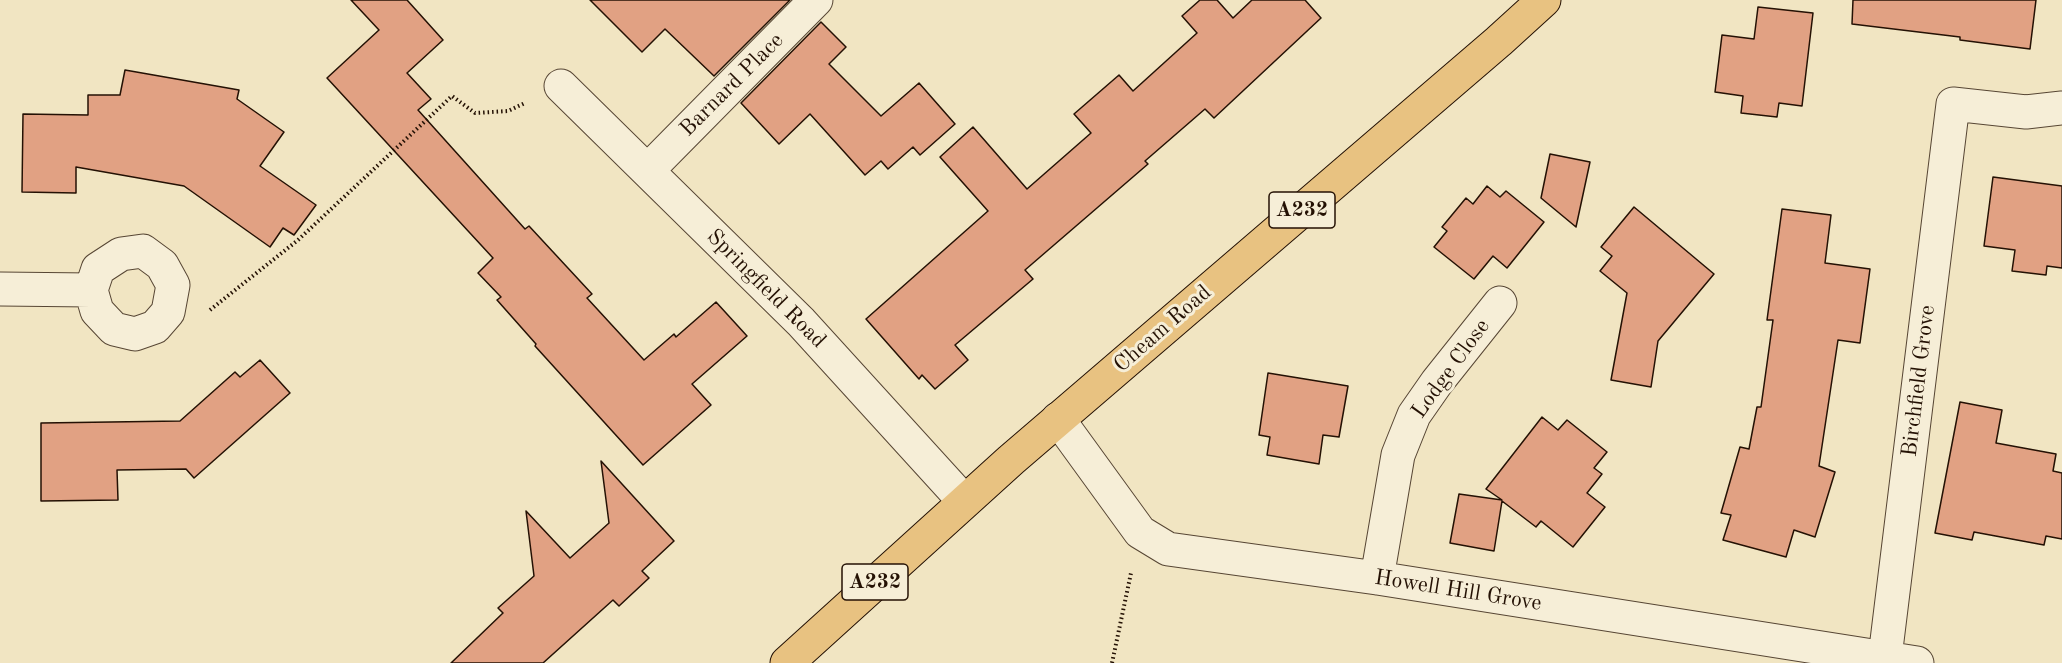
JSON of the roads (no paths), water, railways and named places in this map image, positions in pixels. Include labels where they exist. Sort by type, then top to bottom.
[{"type":"highway","name":"Cheam Road","points":[[787,663],[964,501],[1544,0]]},
{"type":"street","name":"Barnard Place","points":[[648,170],[816,0]]},
{"type":"street","name":"Springfield Road","points":[[561,86],[801,322],[964,501]]},
{"type":"street","name":"Birchfield Grove","points":[[1885,657],[1953,104],[2026,112],[2062,108]]},
{"type":"street","points":[[142,251],[162,265],[173,285],[168,312],[155,327],[135,334],[114,329],[98,310],[91,290],[98,269],[121,254],[142,251]]},
{"type":"street","points":[[0,290],[91,290]]},
{"type":"street","name":"Lodge Close","points":[[1377,578],[1398,455],[1414,416],[1437,382],[1500,303]]},
{"type":"street","name":"Howell Hill Grove","points":[[1058,419],[1140,532],[1168,549],[1377,578],[1917,663]]}]
